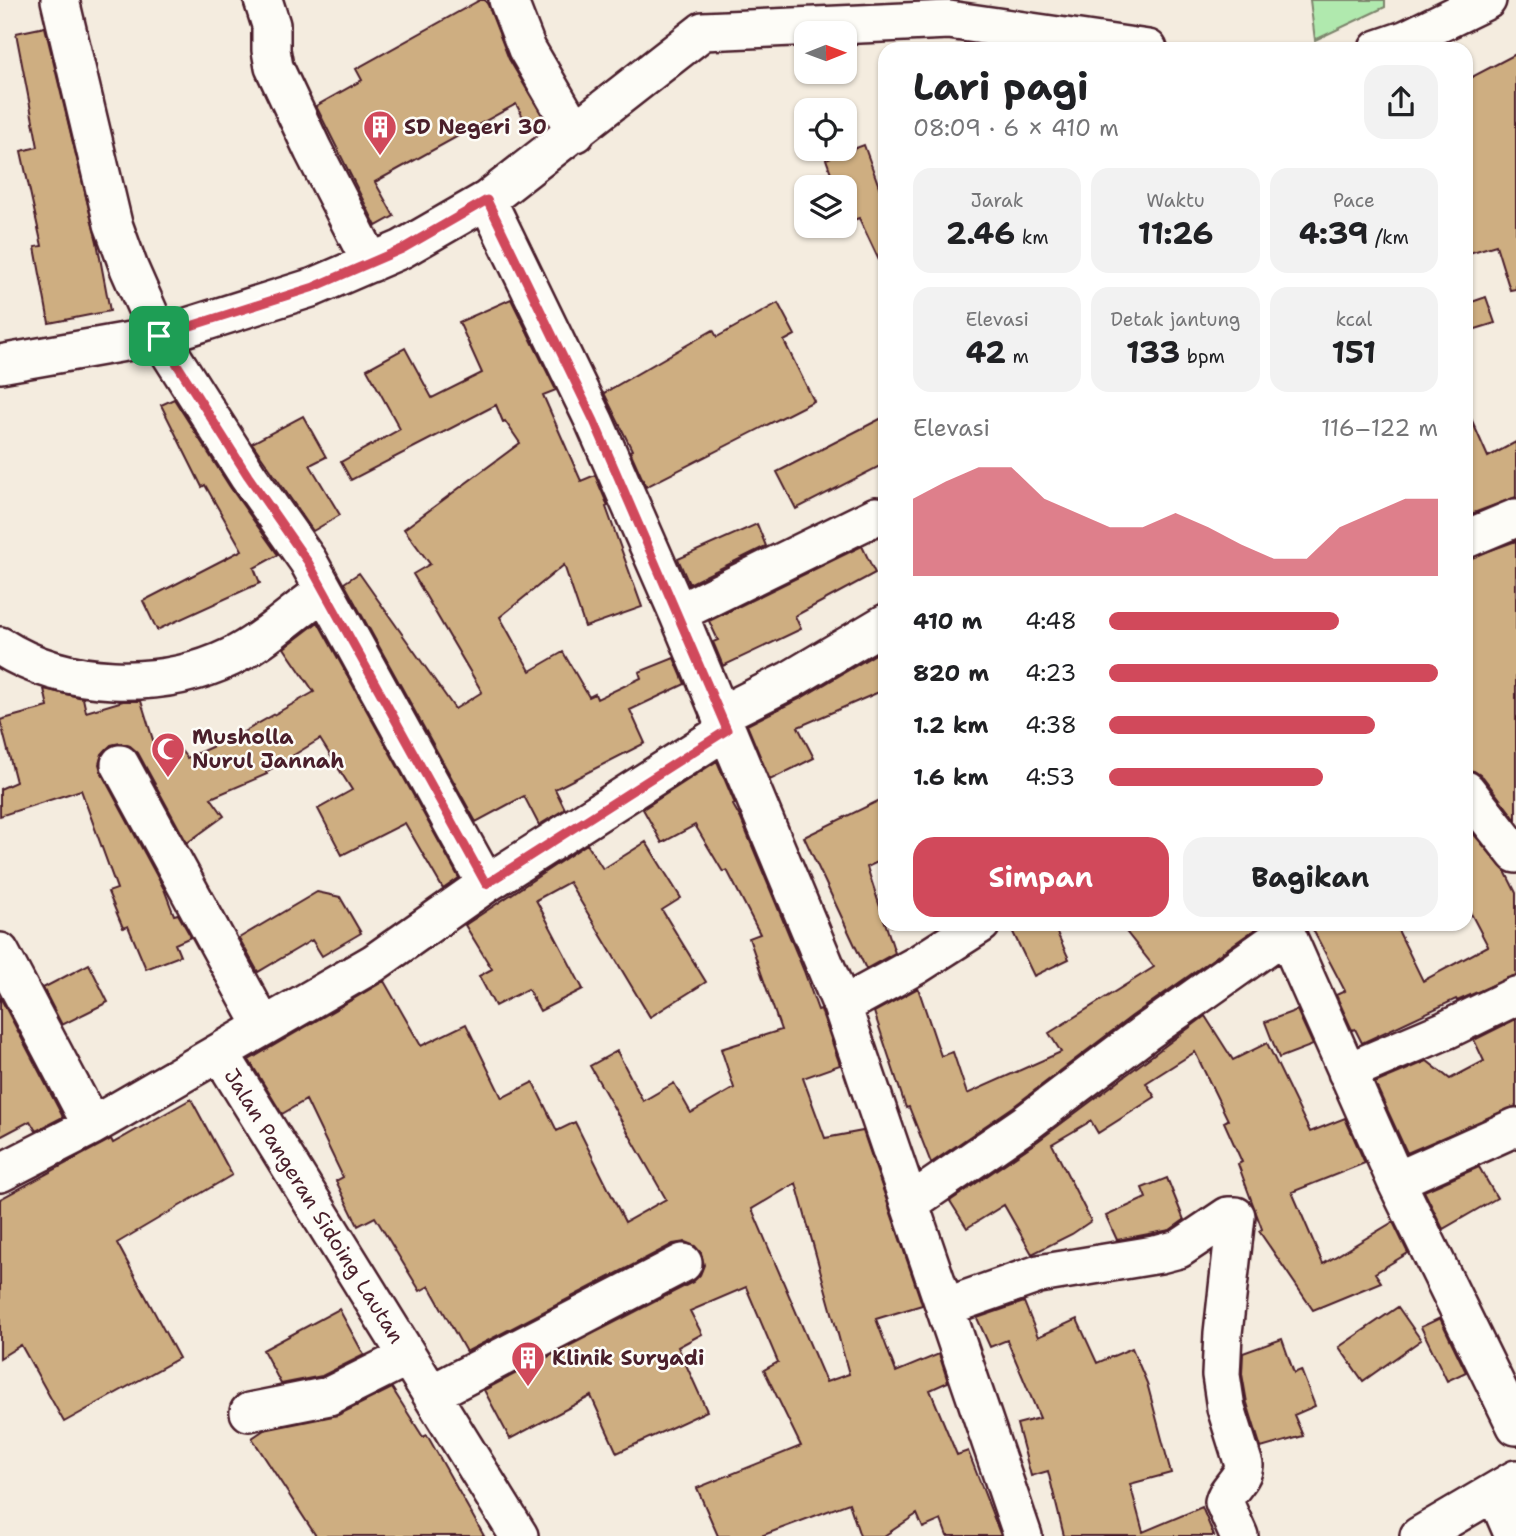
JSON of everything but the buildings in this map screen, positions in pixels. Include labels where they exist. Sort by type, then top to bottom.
[{"type":"street","points":[[60,0],[113,224],[159,336],[317,581],[486,884]]},
{"type":"street","points":[[264,0],[271,25],[274,67],[371,262]]},
{"type":"street","points":[[508,0],[527,48],[576,133]]},
{"type":"street","points":[[1398,42],[1487,0]]},
{"type":"street","points":[[0,365],[159,336],[314,287],[402,249],[487,200],[576,133],[701,15],[951,10],[1091,42]]},
{"type":"street","points":[[487,200],[586,406],[678,613],[842,1006],[1023,1536]]},
{"type":"street","points":[[678,613],[876,516]]},
{"type":"street","points":[[1473,536],[1516,518]]},
{"type":"street","points":[[0,646],[49,670],[81,677],[133,680],[204,668],[232,656],[317,581]]},
{"type":"street","points":[[220,1053],[374,963],[723,722],[878,628]]},
{"type":"street","points":[[120,764],[263,1026]]},
{"type":"street","points":[[1473,799],[1516,854]]},
{"type":"street","points":[[842,1006],[917,965],[970,931]]},
{"type":"street","points":[[909,1203],[1025,1124],[1280,931]]},
{"type":"street","points":[[1285,931],[1396,1181],[1516,1426]]},
{"type":"street","points":[[0,952],[92,1126]]},
{"type":"street","points":[[1347,1072],[1453,1027],[1516,996]]},
{"type":"street","name":"Jalan Pangeran Sidoing Lautan","points":[[0,1173],[92,1126],[220,1053],[519,1536]]},
{"type":"street","points":[[1396,1181],[1516,1127]]},
{"type":"street","points":[[945,1307],[1039,1274],[1179,1249],[1228,1216],[1236,1216],[1220,1357],[1226,1408],[1244,1465],[1244,1473],[1225,1496],[1224,1502],[1239,1536]]},
{"type":"street","points":[[431,1395],[683,1263]]},
{"type":"street","points":[[249,1412],[329,1396],[407,1357]]},
{"type":"street","points":[[1419,1536],[1506,1485],[1514,1536]]},
{"type":"green space","points":[[1310,0],[1385,0],[1385,7],[1315,40]]},
{"type":"place","name":"SD Negeri 30","points":[[380,157]]},
{"type":"place","name":"Musholla Nurul Jannah","points":[[168,779]]},
{"type":"place","name":"Klinik Suryadi","points":[[528,1388]]},
{"type":"route","points":[[487,200],[594,421],[727,730],[486,884],[308,562],[248,476],[159,336],[314,287],[402,249],[487,200]]}]
